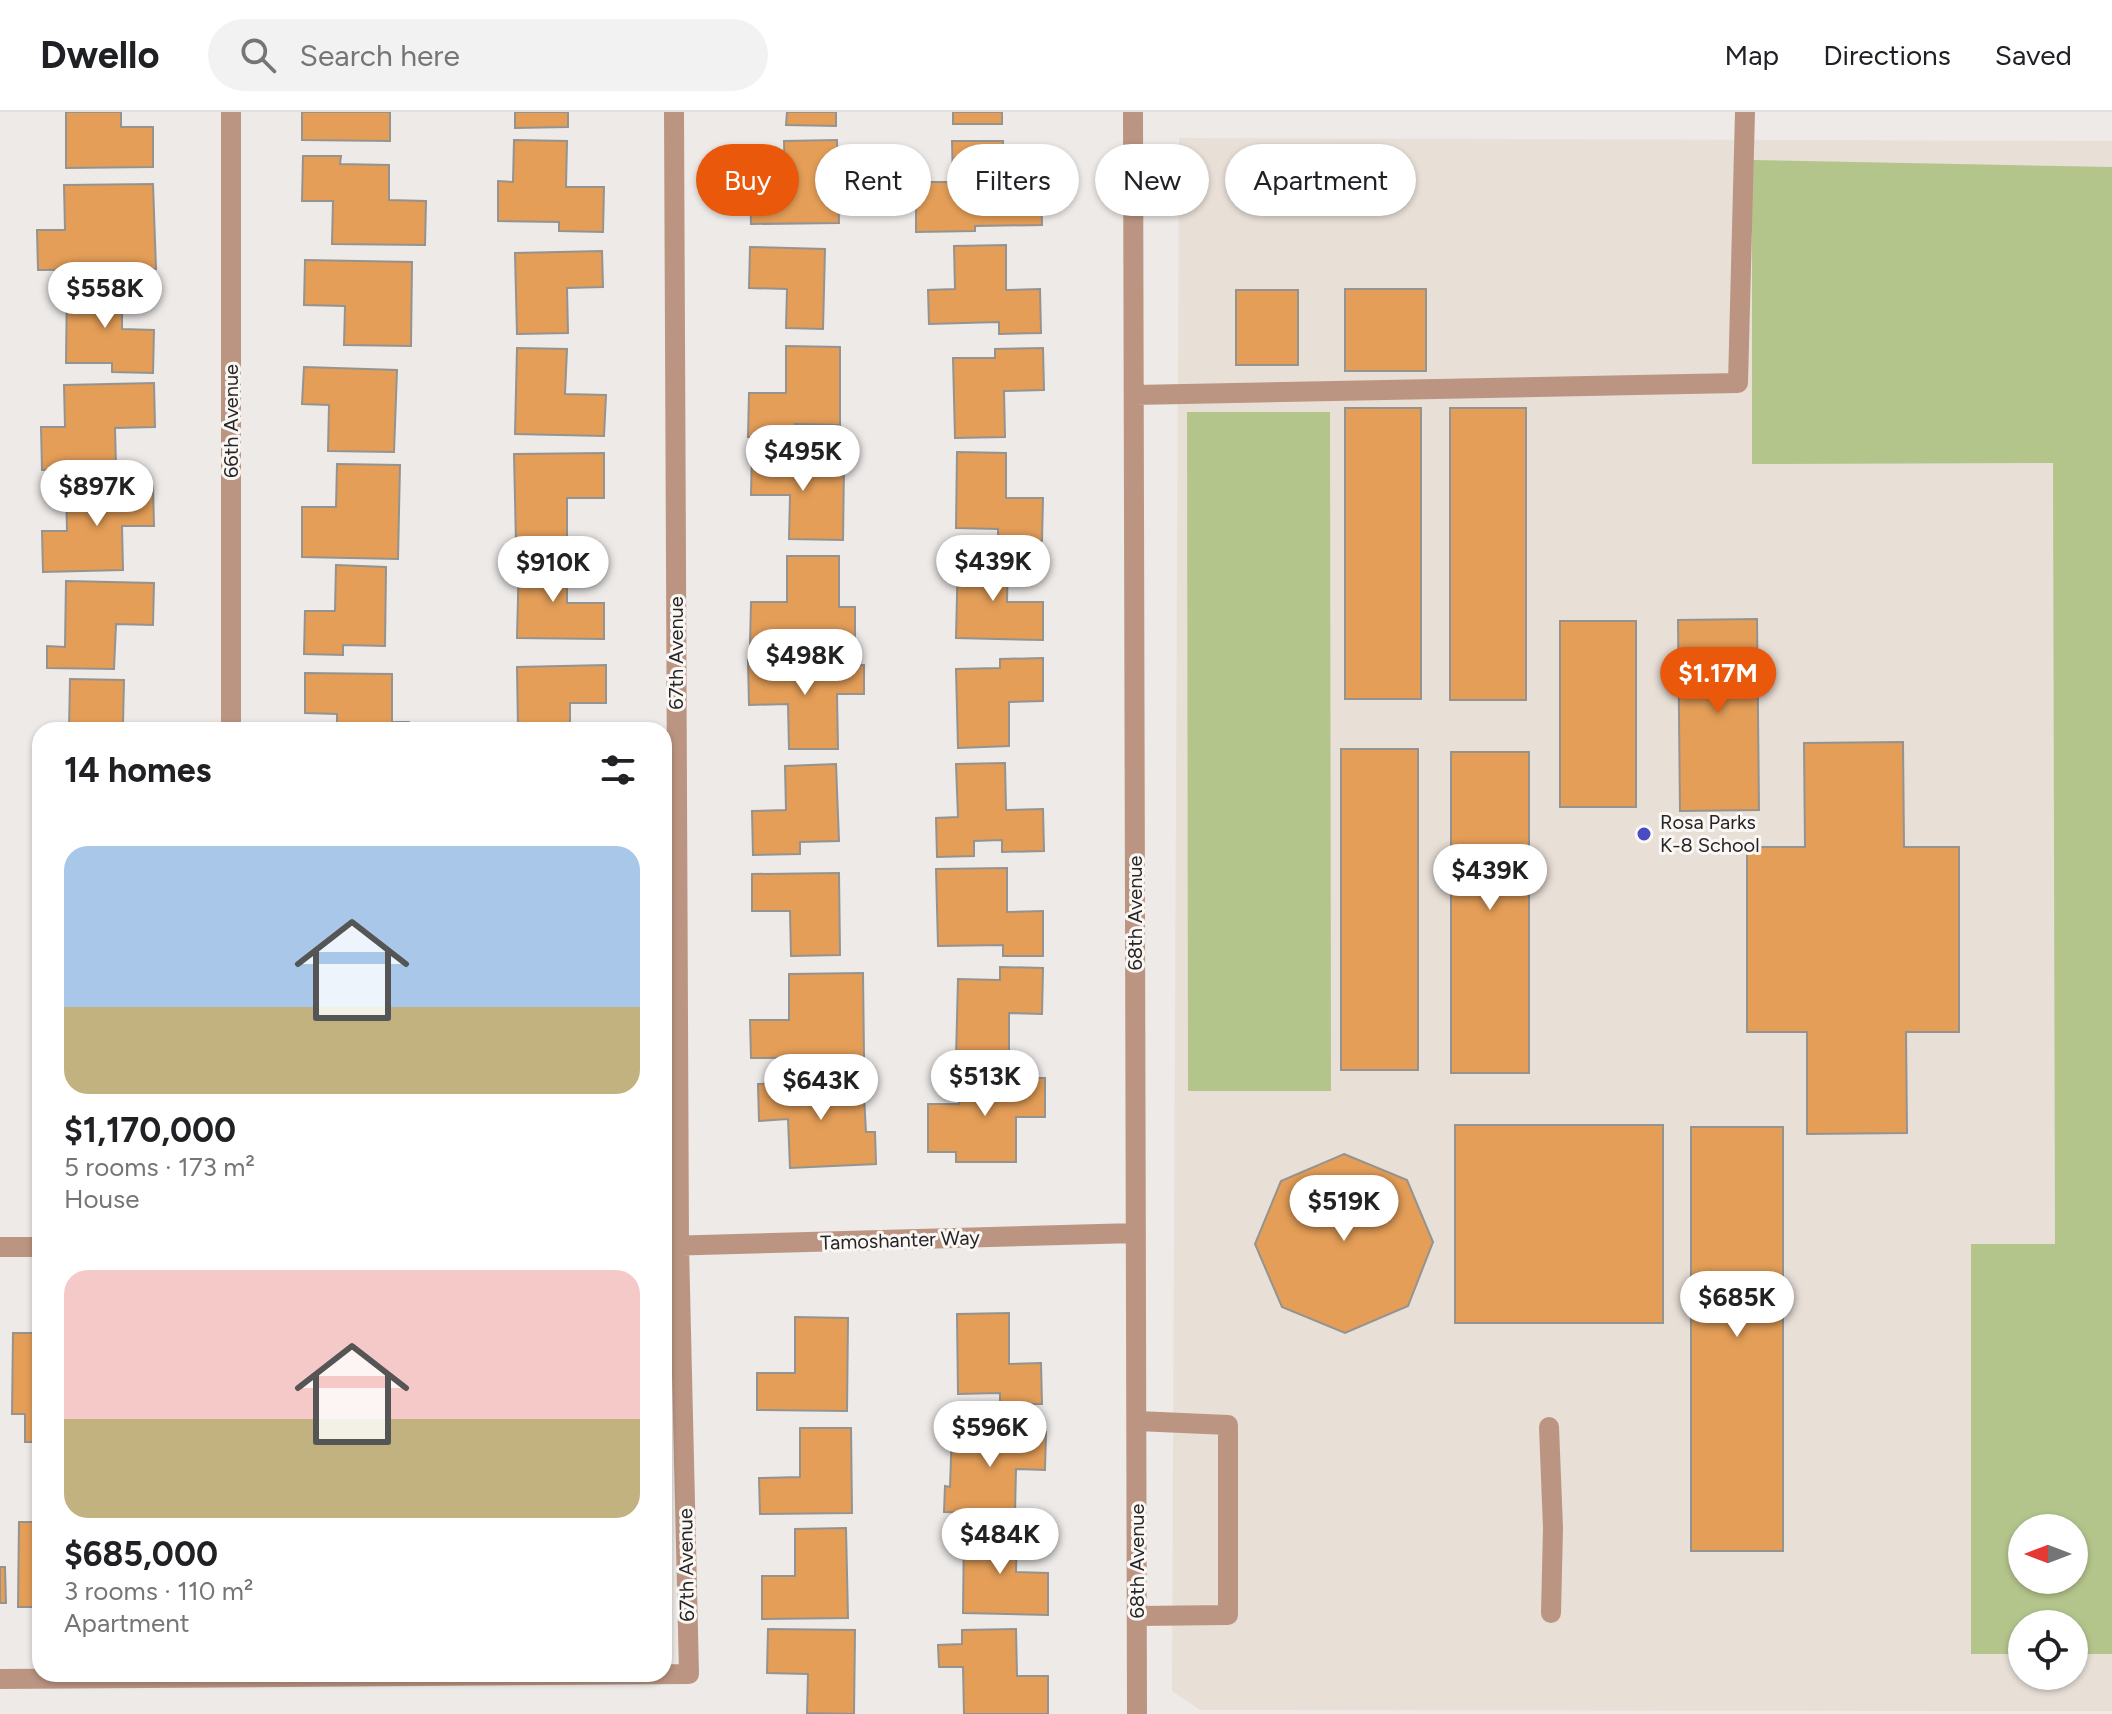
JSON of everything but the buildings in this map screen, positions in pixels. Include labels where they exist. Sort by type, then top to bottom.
[{"type":"street","name":"66th Avenue","points":[[231,112],[231,722]]},
{"type":"street","name":"67th Avenue","points":[[672,1674],[689,1674],[672,1246],[674,112]]},
{"type":"street","name":"68th Avenue","points":[[1133,112],[1137,1714]]},
{"type":"street","points":[[1134,395],[1738,383],[1745,112]]},
{"type":"street","name":"Tamoshanter Way","points":[[672,1246],[1136,1233]]},
{"type":"street","points":[[0,1247],[32,1247]]},
{"type":"street","points":[[1137,1421],[1228,1425],[1228,1615],[1137,1616]]},
{"type":"street","points":[[1549,1427],[1553,1528],[1551,1613]]},
{"type":"street","name":"67th Avenue","points":[[0,1679],[32,1679]]},
{"type":"shaded area","name":"Rosa Parks K-8 School","points":[[1179,138],[2112,141],[2112,1711],[1200,1710],[1172,1691],[1179,216],[1209,216],[1209,144],[1179,144]]},
{"type":"green space","points":[[1752,160],[2112,167],[2112,1654],[2088,1654],[2088,1610],[2008,1610],[2008,1654],[1971,1654],[1971,1244],[2055,1244],[2053,463],[1752,464]]},
{"type":"green space","points":[[1187,412],[1330,412],[1331,1091],[1188,1091]]},
{"type":"place","name":"Rosa Parks K-8 School","points":[[1644,834]]}]
